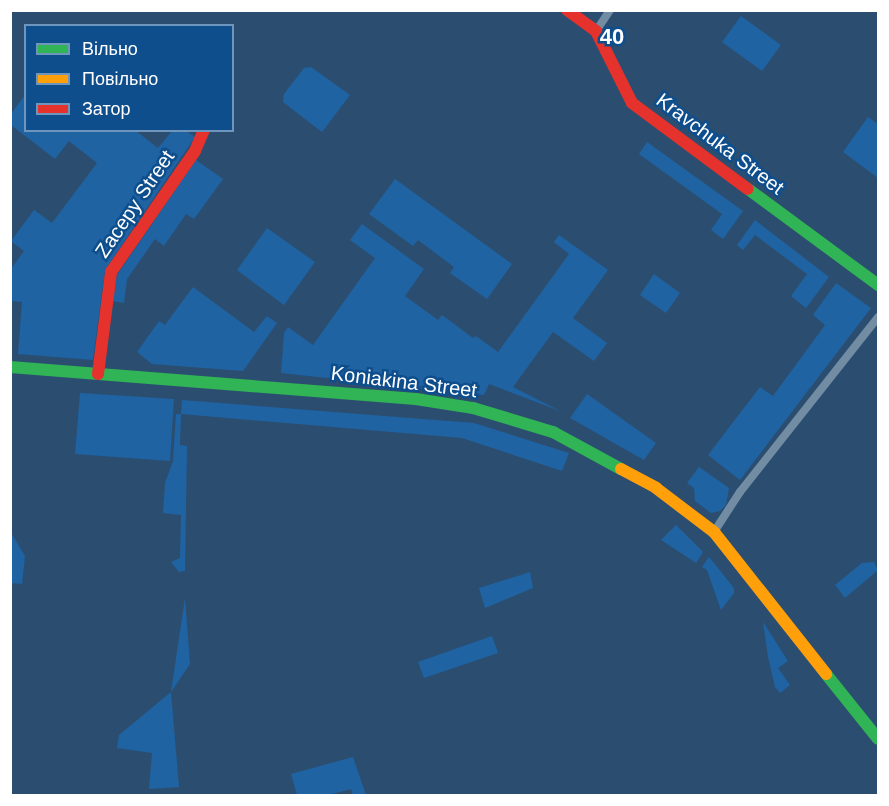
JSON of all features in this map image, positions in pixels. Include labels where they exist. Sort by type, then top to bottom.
[{"type":"main road","name":"Kravchuka Street","points":[[567,10],[596,31],[632,103],[879,285]]},
{"type":"main road","name":"Zacepy Street","points":[[98,374],[111,273],[195,151],[203,132]]},
{"type":"main road","name":"Koniakina Street","points":[[10,367],[416,399],[473,408],[553,432],[656,488],[714,532],[781,619],[879,739]]},
{"type":"street","points":[[596,31],[610,10]]},
{"type":"street","points":[[714,532],[740,492],[879,317]]},
{"type":"shaded area","points":[[741,16],[781,45],[762,71],[722,42]]},
{"type":"shaded area","points":[[311,67],[350,95],[322,132],[283,102],[284,94],[304,68]]},
{"type":"shaded area","points":[[24,96],[24,132],[137,132],[158,148],[171,132],[188,132],[195,137],[105,270],[93,360],[18,354],[22,302],[11,301],[11,269],[24,251],[11,241],[34,210],[52,223],[97,163],[69,141],[55,159],[11,125],[10,115]]},
{"type":"shaded area","points":[[868,117],[878,124],[878,178],[843,152]]},
{"type":"shaded area","points":[[647,142],[743,211],[723,239],[711,230],[722,214],[639,154]]},
{"type":"shaded area","points":[[196,160],[223,179],[194,219],[186,214],[164,246],[155,239],[127,279],[124,303],[113,301],[117,275]]},
{"type":"shaded area","points":[[395,179],[512,264],[487,299],[450,273],[454,267],[418,240],[413,246],[369,214]]},
{"type":"shaded area","points":[[755,220],[829,277],[806,308],[791,296],[807,274],[755,235],[743,250],[737,245]]},
{"type":"shaded area","points":[[362,224],[424,269],[405,296],[438,320],[442,315],[473,338],[476,336],[498,352],[569,254],[554,242],[559,235],[608,270],[573,318],[607,343],[594,361],[553,332],[513,387],[560,411],[489,384],[484,395],[281,373],[284,333],[288,327],[313,345],[375,258],[350,240]]},
{"type":"shaded area","points":[[267,228],[315,262],[284,305],[237,270]]},
{"type":"shaded area","points":[[654,274],[680,293],[666,313],[640,295]]},
{"type":"shaded area","points":[[836,283],[871,308],[740,480],[708,455],[760,387],[773,396],[825,325],[813,315]]},
{"type":"shaded area","points":[[193,287],[254,332],[267,316],[277,323],[243,371],[152,364],[137,352],[159,321],[165,325]]},
{"type":"shaded area","points":[[80,393],[174,399],[170,461],[75,454]]},
{"type":"shaded area","points":[[587,394],[656,443],[644,460],[570,418]]},
{"type":"shaded area","points":[[182,400],[474,423],[569,453],[562,471],[462,438],[181,414]]},
{"type":"shaded area","points":[[176,414],[181,414],[180,445],[187,446],[185,571],[179,572],[171,562],[180,558],[181,515],[163,513],[165,483],[173,461]]},
{"type":"shaded area","points":[[699,467],[729,488],[726,505],[720,511],[711,513],[695,501],[694,488],[687,483]]},
{"type":"shaded area","points":[[676,525],[703,552],[696,563],[661,540]]},
{"type":"shaded area","points":[[10,531],[25,556],[22,584],[11,583]]},
{"type":"shaded area","points":[[709,557],[734,588],[734,593],[721,610],[707,570],[702,567]]},
{"type":"shaded area","points":[[874,562],[878,570],[845,598],[835,585],[862,563]]},
{"type":"shaded area","points":[[530,572],[533,588],[485,608],[479,588]]},
{"type":"shaded area","points":[[185,598],[190,664],[171,692]]},
{"type":"shaded area","points":[[763,622],[788,661],[778,668],[790,685],[780,693],[775,687]]},
{"type":"shaded area","points":[[492,636],[498,653],[424,678],[418,662]]},
{"type":"shaded area","points":[[171,692],[179,787],[149,789],[152,753],[117,748],[119,735]]},
{"type":"shaded area","points":[[353,757],[366,795],[353,795],[351,789],[328,795],[297,795],[291,774]]},
{"type":"traffic: fast","points":[[748,189],[878,285]]},
{"type":"traffic: fast","points":[[10,367],[416,399],[473,408],[553,432],[621,469]]},
{"type":"traffic: fast","points":[[826,674],[878,739]]},
{"type":"traffic: slow","points":[[621,469],[656,488],[714,532],[826,674]]},
{"type":"traffic: jam","points":[[567,10],[596,31],[632,103],[748,189]]},
{"type":"traffic: jam","points":[[98,374],[111,272],[195,151],[203,132]]},
{"type":"district","name":"40","points":[[612,37]]}]
